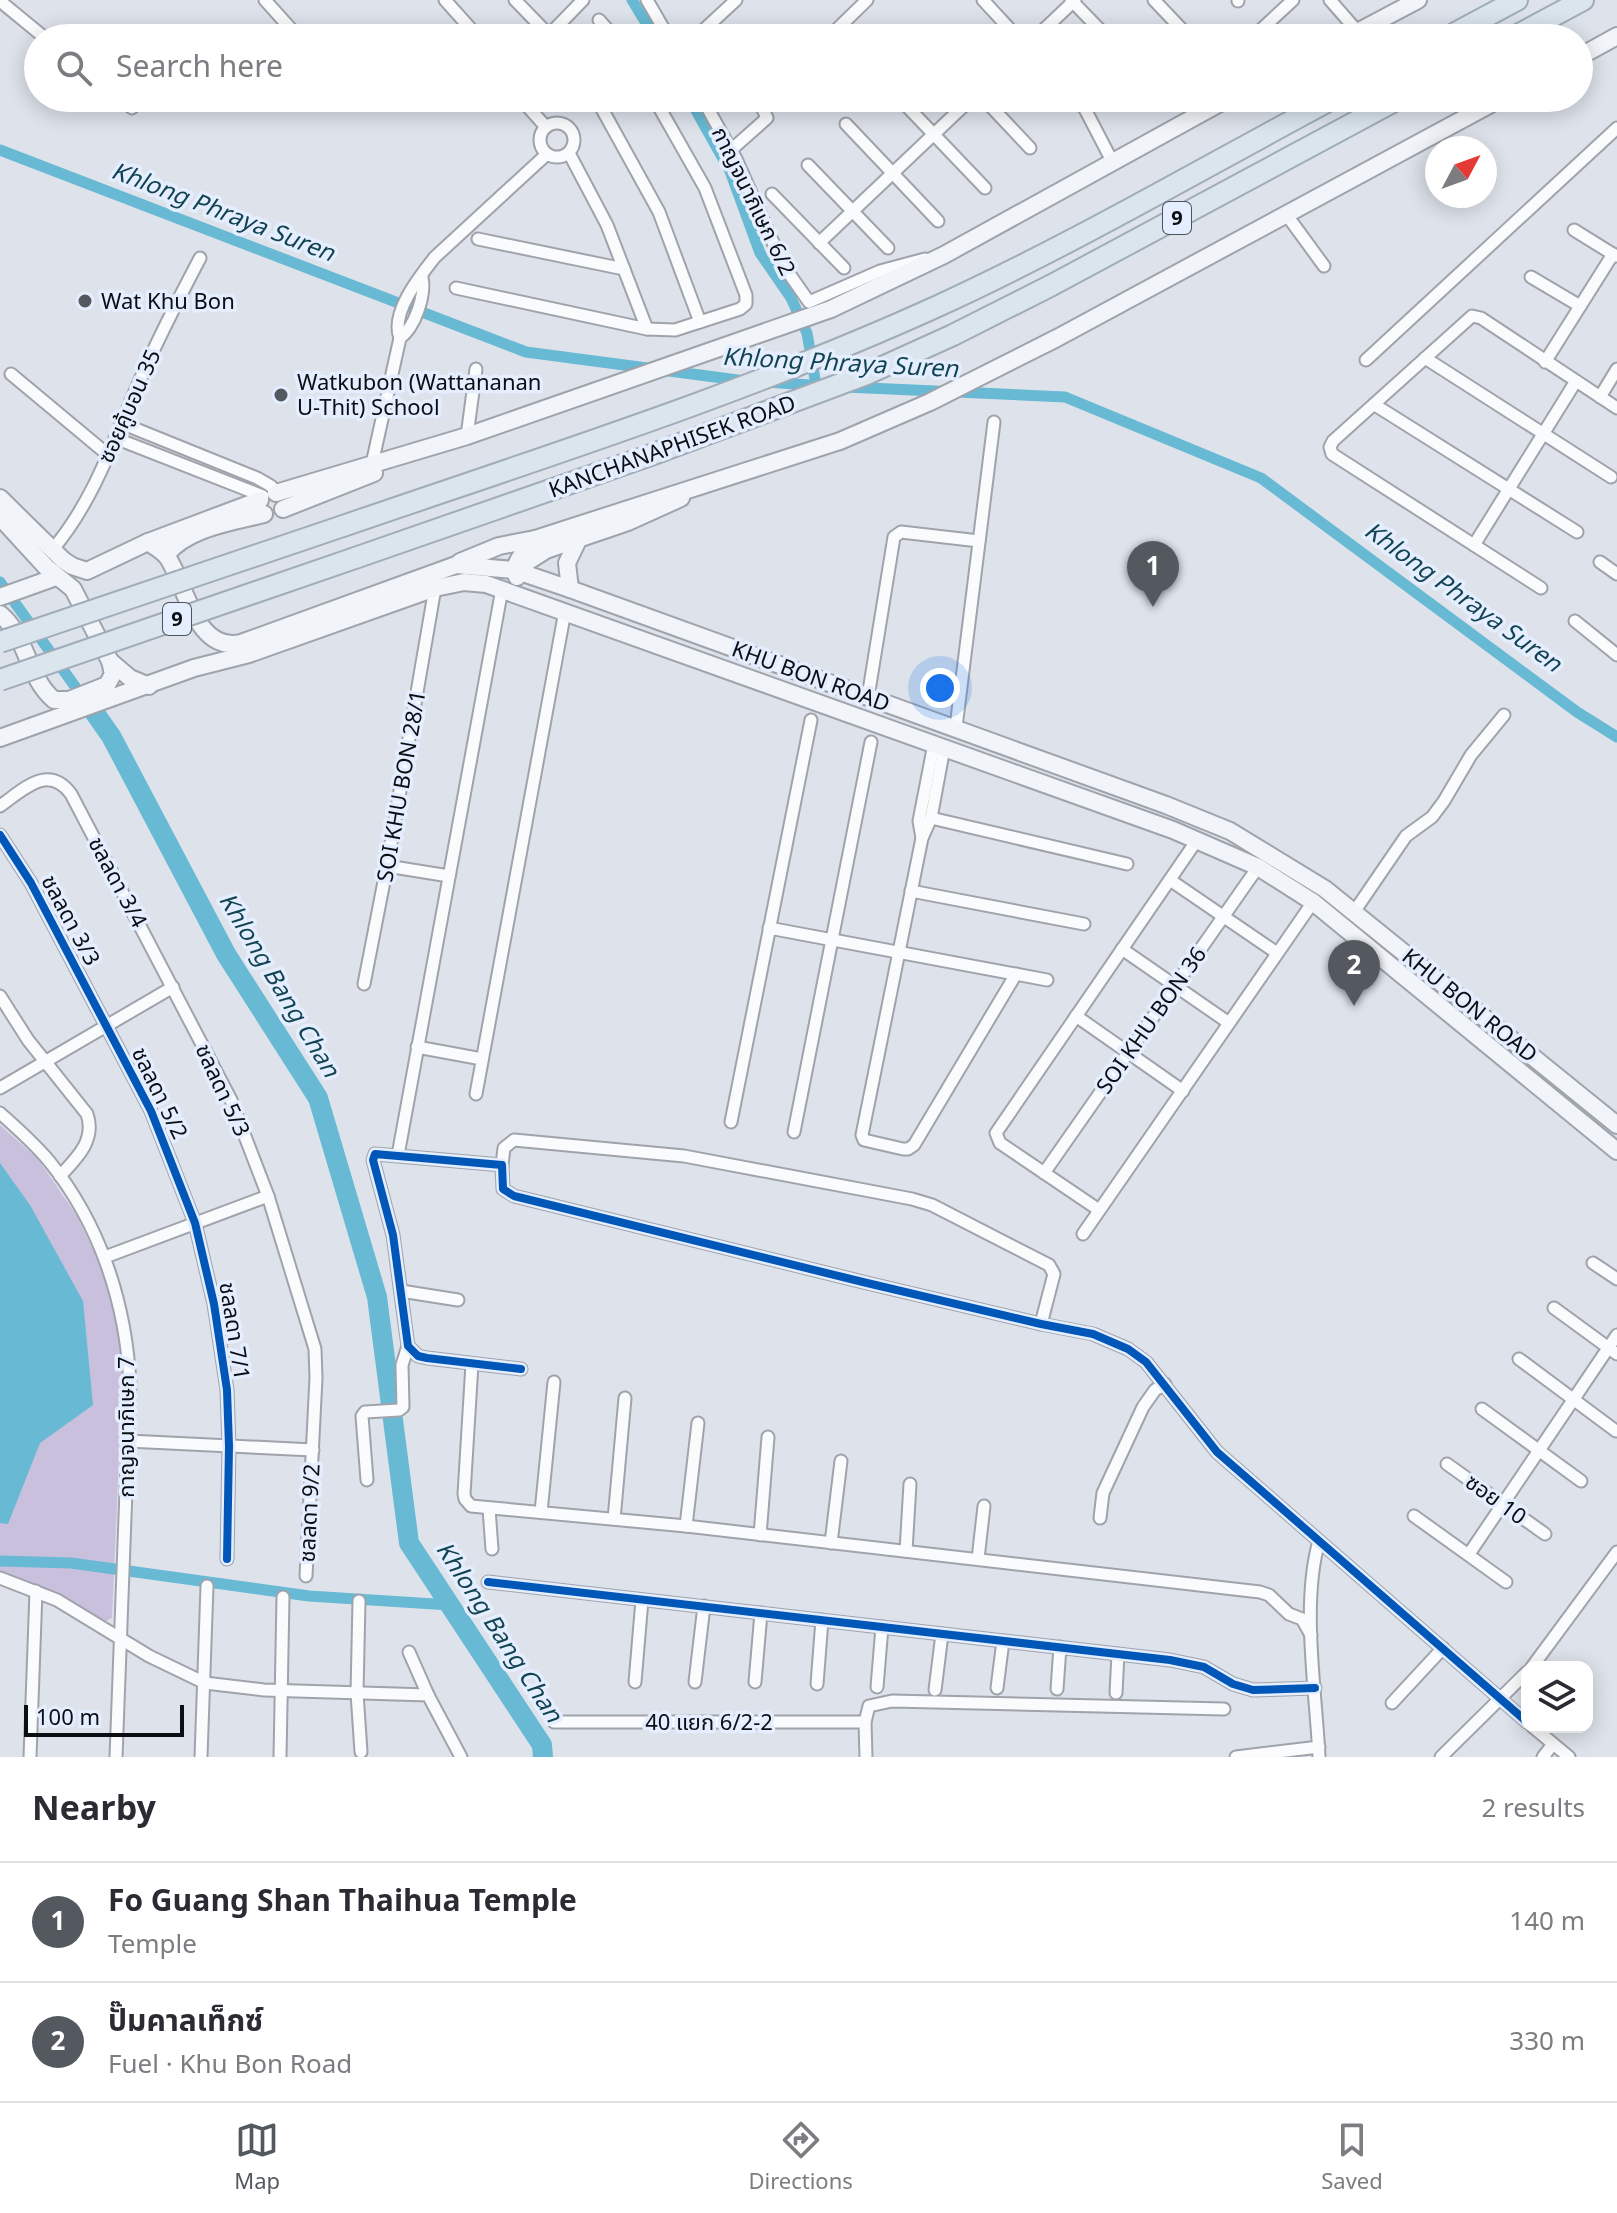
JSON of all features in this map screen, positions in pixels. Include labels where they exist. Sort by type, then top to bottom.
[{"type":"highway","points":[[1472,24],[1517,0]]},
{"type":"highway","points":[[1538,24],[1583,0]]},
{"type":"highway","name":"KANCHANAPHISEK ROAD","points":[[0,642],[745,385],[939,305],[1037,257],[1308,112]]},
{"type":"highway","name":"KANCHANAPHISEK ROAD","points":[[0,680],[651,455],[867,374],[953,335],[1374,112]]},
{"type":"main road","points":[[1373,24],[1418,0]]},
{"type":"main road","points":[[1593,49],[1617,36]]},
{"type":"main road","points":[[73,589],[87,571],[148,542],[372,464],[419,452],[533,414],[816,315],[944,255],[1201,112]]},
{"type":"main road","points":[[456,565],[499,546],[535,539],[840,441],[930,402],[1057,338],[1476,112]]},
{"type":"main road","points":[[166,555],[179,541],[266,501],[283,500],[283,509],[419,452]]},
{"type":"main road","points":[[494,587],[546,550],[655,511],[677,501],[689,491]]},
{"type":"main road","points":[[0,498],[52,550],[72,566],[87,571]]},
{"type":"main road","points":[[0,517],[50,579],[73,589],[110,661],[130,678],[149,686]]},
{"type":"main road","points":[[570,589],[567,563],[579,538]]},
{"type":"main road","points":[[514,570],[524,549],[535,539]]},
{"type":"main road","points":[[148,542],[166,555],[208,636],[194,668]]},
{"type":"main road","name":"KHU BON ROAD","points":[[208,636],[226,645],[241,643],[456,565],[514,570],[570,589],[956,727],[1230,831],[1325,889],[1617,1125]]},
{"type":"main road","points":[[514,570],[530,599]]},
{"type":"main road","points":[[0,597],[50,579]]},
{"type":"main road","name":"KHU BON ROAD","points":[[0,738],[71,706],[104,695],[149,686],[194,668],[249,654],[435,588],[464,582],[494,587],[1197,840],[1258,867],[1313,902],[1617,1151]]},
{"type":"main road","points":[[0,614],[15,632],[39,682],[54,700],[71,706]]},
{"type":"main road","points":[[104,695],[111,680],[110,661]]},
{"type":"main road","points":[[25,728],[42,705],[39,682]]},
{"type":"main road","points":[[1444,1008],[1456,994]]},
{"type":"street","points":[[265,0],[286,24]]},
{"type":"street","points":[[445,0],[466,24]]},
{"type":"street","points":[[515,0],[537,24]]},
{"type":"street","points":[[560,24],[583,0]]},
{"type":"street","points":[[647,0],[661,24]]},
{"type":"street","points":[[710,24],[736,0]]},
{"type":"street","points":[[842,24],[867,0]]},
{"type":"street","points":[[983,0],[1005,24]]},
{"type":"street","points":[[1154,0],[1177,24]]},
{"type":"street","points":[[1267,24],[1293,0]]},
{"type":"street","points":[[1330,0],[1345,24]]},
{"type":"street","points":[[0,1],[28,24]]},
{"type":"street","points":[[1049,24],[1073,1],[1095,24]]},
{"type":"street","points":[[599,20],[603,24]]},
{"type":"street","points":[[533,112],[546,127]]},
{"type":"street","points":[[604,112],[659,212],[700,322]]},
{"type":"street","points":[[456,288],[647,329],[675,330],[740,309],[746,304],[746,295],[705,188],[662,112]]},
{"type":"street","name":"กาญจนาภิเษก 6/2","points":[[710,112],[731,150],[783,265],[809,302],[880,271],[944,255]]},
{"type":"street","points":[[731,150],[767,118],[764,112]]},
{"type":"street","points":[[912,112],[985,188]]},
{"type":"street","points":[[819,243],[958,112]]},
{"type":"street","points":[[996,112],[1030,148]]},
{"type":"street","points":[[1087,112],[1112,161]]},
{"type":"street","points":[[556,123],[571,130],[574,141],[569,153],[561,157],[547,154],[541,142],[546,127],[556,123]]},
{"type":"street","points":[[846,124],[938,221]]},
{"type":"street","points":[[1366,360],[1617,128]]},
{"type":"street","points":[[569,153],[607,225],[647,329]]},
{"type":"street","points":[[372,464],[400,338],[409,330],[424,290],[422,277],[435,257],[547,154]]},
{"type":"street","points":[[808,165],[888,248]]},
{"type":"street","points":[[772,194],[844,268]]},
{"type":"street","points":[[1286,214],[1324,266]]},
{"type":"street","points":[[1545,362],[1615,256],[1574,230]]},
{"type":"street","points":[[478,239],[624,269]]},
{"type":"street","name":"ซอยคู้บอน 35","points":[[52,550],[72,524],[115,438],[161,332],[200,258]]},
{"type":"street","points":[[1531,277],[1580,306]]},
{"type":"street","points":[[1541,588],[1332,454],[1330,447],[1470,317],[1475,316],[1617,408]]},
{"type":"street","points":[[1425,358],[1611,477]]},
{"type":"street","points":[[467,436],[476,369]]},
{"type":"street","points":[[1600,397],[1617,369]]},
{"type":"street","points":[[11,374],[107,454]]},
{"type":"street","points":[[1474,545],[1576,381]]},
{"type":"street","points":[[1375,405],[1577,532]]},
{"type":"street","points":[[956,727],[994,422]]},
{"type":"street","points":[[115,438],[266,501],[271,486],[257,478],[121,423]]},
{"type":"street","points":[[868,697],[894,537],[901,532],[979,541]]},
{"type":"street","points":[[1600,562],[1617,574]]},
{"type":"street","points":[[398,1155],[449,876],[494,587]]},
{"type":"street","name":"SOI KHU BON 28/1","points":[[364,984],[435,588]]},
{"type":"street","points":[[476,1094],[565,611]]},
{"type":"street","points":[[1575,621],[1617,655]]},
{"type":"street","points":[[1354,912],[1406,836],[1432,817],[1471,755],[1504,715]]},
{"type":"street","points":[[731,1122],[811,720]]},
{"type":"street","points":[[794,1132],[871,742]]},
{"type":"street","points":[[939,746],[931,818],[922,838],[862,1135],[868,1141],[911,1148],[1016,974]]},
{"type":"street","points":[[922,838],[919,821],[939,746]]},
{"type":"street","name":"ชลลดา 3/4","points":[[0,806],[33,783],[46,779],[58,781],[71,794],[173,987]]},
{"type":"street","points":[[931,818],[1127,864]]},
{"type":"street","name":"ชลลดา 3/3","points":[[0,835],[31,883],[106,1025]]},
{"type":"street","points":[[1099,1210],[1000,1143],[996,1133],[1197,840]]},
{"type":"street","points":[[387,866],[449,876]]},
{"type":"street","name":"SOI KHU BON 36","points":[[1044,1173],[1258,867]]},
{"type":"street","points":[[1170,880],[1277,953]]},
{"type":"street","points":[[911,891],[1084,924]]},
{"type":"street","points":[[1083,1234],[1313,902]]},
{"type":"street","points":[[769,928],[1047,980]]},
{"type":"street","points":[[1122,949],[1229,1023]]},
{"type":"street","points":[[0,1088],[173,987]]},
{"type":"street","name":"ชลลดา 5/3","points":[[173,987],[225,1087],[268,1196],[315,1349],[313,1450]]},
{"type":"street","points":[[0,996],[45,1063],[81,1105],[90,1124],[85,1146],[60,1176]]},
{"type":"street","points":[[1076,1016],[1183,1091]]},
{"type":"street","name":"ชลลดา 5/2","points":[[106,1025],[151,1111],[195,1223]]},
{"type":"street","points":[[417,1047],[482,1059]]},
{"type":"street","name":"กาญจนาภิเษก 7","points":[[0,1113],[38,1150],[74,1196],[105,1257],[118,1300],[130,1384],[116,1757]]},
{"type":"street","points":[[1041,1324],[1054,1274],[1049,1265],[952,1215],[912,1199],[684,1156],[514,1140],[504,1148],[503,1189],[514,1196],[1041,1324],[1093,1334],[1128,1349],[1146,1362],[1217,1452],[1521,1717]]},
{"type":"street","points":[[367,1480],[362,1416],[365,1412],[399,1410],[404,1403],[402,1365],[408,1346],[393,1235],[373,1160],[377,1153],[502,1165]]},
{"type":"street","points":[[105,1257],[268,1196]]},
{"type":"street","name":"ชลลดา 7/1","points":[[195,1223],[223,1356],[229,1446],[227,1559]]},
{"type":"street","points":[[1593,1263],[1617,1279]]},
{"type":"street","points":[[401,1291],[458,1300]]},
{"type":"street","points":[[1554,1308],[1613,1351]]},
{"type":"street","points":[[1469,1554],[1573,1399],[1613,1351],[1617,1335]]},
{"type":"street","points":[[408,1346],[418,1356],[521,1369]]},
{"type":"street","points":[[1519,1359],[1616,1431]]},
{"type":"street","points":[[472,1364],[464,1494],[471,1506],[686,1526],[1260,1592],[1269,1595],[1289,1614],[1302,1619],[1311,1635]]},
{"type":"street","points":[[541,1512],[554,1382]]},
{"type":"street","points":[[1100,1518],[1103,1493],[1143,1407],[1149,1396],[1165,1384]]},
{"type":"street","points":[[614,1519],[625,1398]]},
{"type":"street","points":[[1482,1409],[1581,1481]]},
{"type":"street","points":[[686,1526],[698,1423]]},
{"type":"street","points":[[760,1535],[768,1437]]},
{"type":"street","points":[[128,1441],[313,1450]]},
{"type":"street","name":"ชลลดา 9/2","points":[[306,1576],[313,1450]]},
{"type":"street","points":[[831,1543],[841,1461]]},
{"type":"street","name":"ซอย 10","points":[[1447,1464],[1545,1534]]},
{"type":"street","points":[[906,1551],[910,1484]]},
{"type":"street","points":[[978,1559],[984,1506]]},
{"type":"street","points":[[489,1509],[492,1549]]},
{"type":"street","points":[[1414,1516],[1506,1582]]},
{"type":"street","points":[[1236,1757],[1319,1752],[1311,1635],[1313,1569],[1319,1541]]},
{"type":"street","points":[[1536,1661],[1617,1552]]},
{"type":"street","points":[[0,1578],[36,1591],[175,1670],[205,1683],[282,1691],[428,1695]]},
{"type":"street","points":[[488,1582],[1170,1660],[1204,1667],[1233,1684],[1253,1690],[1315,1688]]},
{"type":"street","points":[[201,1757],[207,1586]]},
{"type":"street","points":[[30,1757],[36,1591]]},
{"type":"street","points":[[280,1757],[283,1597]]},
{"type":"street","points":[[635,1682],[642,1600]]},
{"type":"street","points":[[359,1601],[357,1693],[361,1752]]},
{"type":"street","points":[[695,1682],[704,1606]]},
{"type":"street","points":[[755,1682],[761,1613]]},
{"type":"street","points":[[817,1684],[822,1620]]},
{"type":"street","points":[[877,1687],[882,1627]]},
{"type":"street","points":[[935,1690],[942,1634]]},
{"type":"street","points":[[997,1688],[1003,1641]]},
{"type":"street","points":[[1057,1689],[1060,1647]]},
{"type":"street","points":[[1392,1703],[1443,1648]]},
{"type":"street","points":[[409,1652],[461,1757]]},
{"type":"street","points":[[1116,1693],[1118,1654]]},
{"type":"street","points":[[1441,1757],[1521,1678]]},
{"type":"street","points":[[866,1757],[865,1722],[869,1706],[892,1701],[1224,1709]]},
{"type":"street","name":"40 แยก 6/2-2","points":[[554,1722],[865,1722]]},
{"type":"street","points":[[1540,1733],[1569,1757]]},
{"type":"street","points":[[1543,1757],[1553,1744]]},
{"type":"shaded area","points":[[0,1125],[38,1159],[77,1216],[112,1289],[124,1343],[112,1618],[106,1621],[0,1574]]},
{"type":"water","points":[[0,1163],[30,1205],[83,1301],[93,1405],[40,1443],[8,1524],[0,1523]]},
{"type":"waterway","points":[[632,0],[647,24]]},
{"type":"waterway","points":[[697,112],[730,171],[760,253],[791,298],[807,333],[816,385]]},
{"type":"waterway","name":"Khlong Phraya Suren","points":[[0,150],[526,352],[745,381]]},
{"type":"waterway","name":"Khlong Phraya Suren","points":[[766,382],[825,386]]},
{"type":"waterway","name":"Khlong Phraya Suren","points":[[846,387],[1065,397],[1261,478],[1577,712],[1617,737]]},
{"type":"waterway","name":"Khlong Bang Chan","points":[[0,582],[84,699]]},
{"type":"waterway","name":"Khlong Bang Chan","points":[[89,705],[111,736],[226,954],[318,1098],[377,1297],[409,1543],[542,1745],[543,1757]]},
{"type":"waterway","points":[[0,1561],[71,1563],[309,1596],[450,1605]]},
{"type":"cycle path","points":[[0,835],[31,883],[151,1111],[195,1223],[214,1304],[227,1390],[227,1559]]},
{"type":"cycle path","points":[[521,1369],[427,1358],[418,1356],[408,1346],[393,1235],[373,1160],[375,1154],[502,1165],[503,1189],[514,1196],[867,1283],[1093,1334],[1128,1349],[1146,1362],[1217,1452],[1521,1717]]},
{"type":"cycle path","points":[[488,1582],[1170,1660],[1204,1667],[1233,1684],[1253,1690],[1315,1688]]},
{"type":"place","name":"Wat Khu Bon","points":[[85,301]]},
{"type":"place","name":"Watkubon (Wattananan U-Thit) School","points":[[281,395]]},
{"type":"place","name":"Fo Guang Shan Thaihua Temple","points":[[1153,607]]},
{"type":"place","name":"ปั๊มคาลเท็กซ์","points":[[1354,1006]]}]
